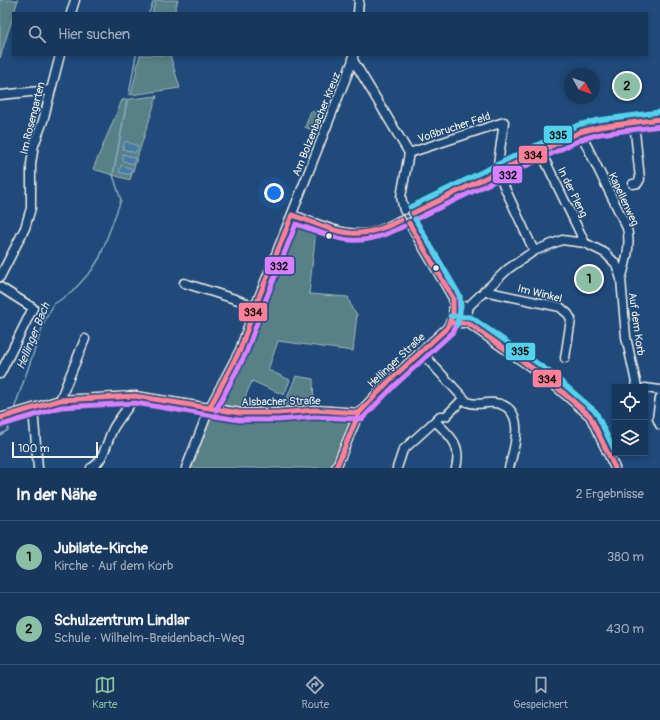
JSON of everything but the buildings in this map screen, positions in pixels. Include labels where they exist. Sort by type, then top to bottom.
[{"type":"street","points":[[71,12],[75,0]]},
{"type":"street","points":[[358,12],[359,0]]},
{"type":"street","name":"Im Rosengarten","points":[[0,277],[25,228],[31,208],[31,164],[34,145],[43,121],[60,56]]},
{"type":"street","points":[[353,58],[409,153],[402,197],[404,210],[401,213],[401,220]]},
{"type":"street","name":"Am Bolzenbacher Kreuz","points":[[186,468],[210,407],[240,350],[255,307],[353,58]]},
{"type":"street","points":[[0,95],[50,90]]},
{"type":"street","points":[[413,213],[580,132],[599,127],[660,119]]},
{"type":"street","name":"Voßbrucher Feld","points":[[409,153],[504,122],[497,171]]},
{"type":"street","points":[[633,184],[638,183],[640,179],[634,122]]},
{"type":"street","name":"Kapellenweg","points":[[580,132],[627,228],[629,239],[625,266],[621,279]]},
{"type":"street","name":"In der Pleng","points":[[541,152],[585,242]]},
{"type":"street","points":[[497,171],[534,251]]},
{"type":"street","points":[[404,210],[410,210],[413,213]]},
{"type":"street","points":[[410,223],[414,217],[413,213]]},
{"type":"street","points":[[292,215],[341,231],[361,234],[381,230],[401,220]]},
{"type":"street","points":[[401,220],[405,223],[410,223]]},
{"type":"street","points":[[410,223],[452,298],[454,309],[469,306],[467,315],[468,323]]},
{"type":"street","name":"Auf dem Korb","points":[[469,306],[508,269],[534,251],[562,240],[585,242],[605,253],[616,264],[621,279],[626,337],[636,384]]},
{"type":"street","points":[[184,283],[255,307]]},
{"type":"street","points":[[0,287],[33,308],[0,374]]},
{"type":"street","name":"Im Winkel","points":[[484,291],[560,307],[565,311],[571,319],[565,358]]},
{"type":"street","name":"Hellinger Straße","points":[[336,468],[359,413],[388,382],[450,323],[454,309]]},
{"type":"street","points":[[450,323],[468,323],[545,377],[590,416],[612,454]]},
{"type":"street","points":[[60,400],[85,339]]},
{"type":"street","points":[[421,352],[463,399],[474,405],[485,405],[492,402],[507,407],[513,415],[517,434],[509,468]]},
{"type":"street","points":[[648,388],[660,390]]},
{"type":"street","points":[[91,468],[96,466],[113,428],[135,396]]},
{"type":"street","name":"Alsbacher Straße","points":[[0,418],[60,400],[135,396],[240,413],[278,413],[315,410],[359,413]]},
{"type":"street","points":[[660,398],[657,418],[660,425]]},
{"type":"street","points":[[398,468],[403,450],[435,420],[440,416],[446,416],[463,399]]},
{"type":"street","points":[[33,409],[38,468]]},
{"type":"street","points":[[435,420],[453,439],[458,449],[459,458],[456,468]]},
{"type":"street","points":[[612,456],[615,468]]},
{"type":"green space","points":[[0,0],[18,0],[14,12],[12,12],[12,19],[0,58]]},
{"type":"green space","points":[[156,0],[178,0],[174,12],[152,12]]},
{"type":"green space","points":[[140,56],[170,56],[180,88],[131,95]]},
{"type":"green space","points":[[157,96],[130,180],[93,169],[122,100]]},
{"type":"green space","points":[[311,111],[324,116],[319,127],[312,130],[305,127]]},
{"type":"green space","points":[[299,224],[316,230],[309,294],[348,297],[352,309],[357,314],[353,351],[278,341],[268,370],[290,380],[284,395],[252,381],[240,409],[221,406],[218,399],[244,351],[291,228]]},
{"type":"green space","points":[[296,376],[313,379],[314,407],[282,410]]},
{"type":"green space","points":[[212,413],[342,415],[348,420],[349,426],[333,468],[187,468]]},
{"type":"water","points":[[125,141],[138,146],[136,153],[123,149]]},
{"type":"water","points":[[123,154],[135,158],[133,164],[123,161]]},
{"type":"water","points":[[121,165],[132,169],[130,175],[119,172]]},
{"type":"waterway","name":"Hellinger Bach","points":[[149,12],[154,0]]},
{"type":"waterway","name":"Hellinger Bach","points":[[129,95],[136,56]]},
{"type":"waterway","name":"Hellinger Bach","points":[[14,409],[45,320],[54,304],[72,292],[92,270],[100,257],[121,200],[113,175],[127,101]]},
{"type":"waterway","name":"Hellinger Bach","points":[[0,435],[8,430],[10,422]]},
{"type":"transit line","name":"335","points":[[410,207],[578,125],[598,120],[659,112]]},
{"type":"transit line","name":"334","points":[[413,213],[580,132],[599,127],[660,119]]},
{"type":"transit line","name":"332","points":[[416,219],[582,139],[600,134],[660,126]]},
{"type":"transit line","name":"334","points":[[292,215],[334,230],[358,233],[371,232],[401,220]]},
{"type":"transit line","name":"334","points":[[210,407],[240,350],[255,307],[292,215]]},
{"type":"transit line","name":"332","points":[[2,425],[61,407],[135,403],[239,420],[278,420],[315,417],[362,419],[393,387],[453,332],[460,314],[459,295],[415,219]]},
{"type":"transit line","name":"335","points":[[415,219],[460,296],[461,306],[457,325]]},
{"type":"transit line","name":"334","points":[[336,468],[359,413],[388,382],[447,328],[453,314],[453,298],[409,223]]},
{"type":"transit line","name":"332","points":[[216,410],[246,353],[296,224],[338,238],[350,240],[374,238],[404,226]]},
{"type":"transit line","name":"335","points":[[450,316],[471,317],[550,372],[596,412],[612,446]]},
{"type":"transit line","name":"334","points":[[450,323],[468,323],[545,377],[590,416],[615,468]]},
{"type":"transit line","name":"334","points":[[0,418],[60,400],[135,396],[240,413],[278,413],[315,410],[359,413]]},
{"type":"place","name":"Schulzentrum Lindlar","points":[[627,86]]},
{"type":"place","name":"Jubilate-Kirche","points":[[589,279]]}]
